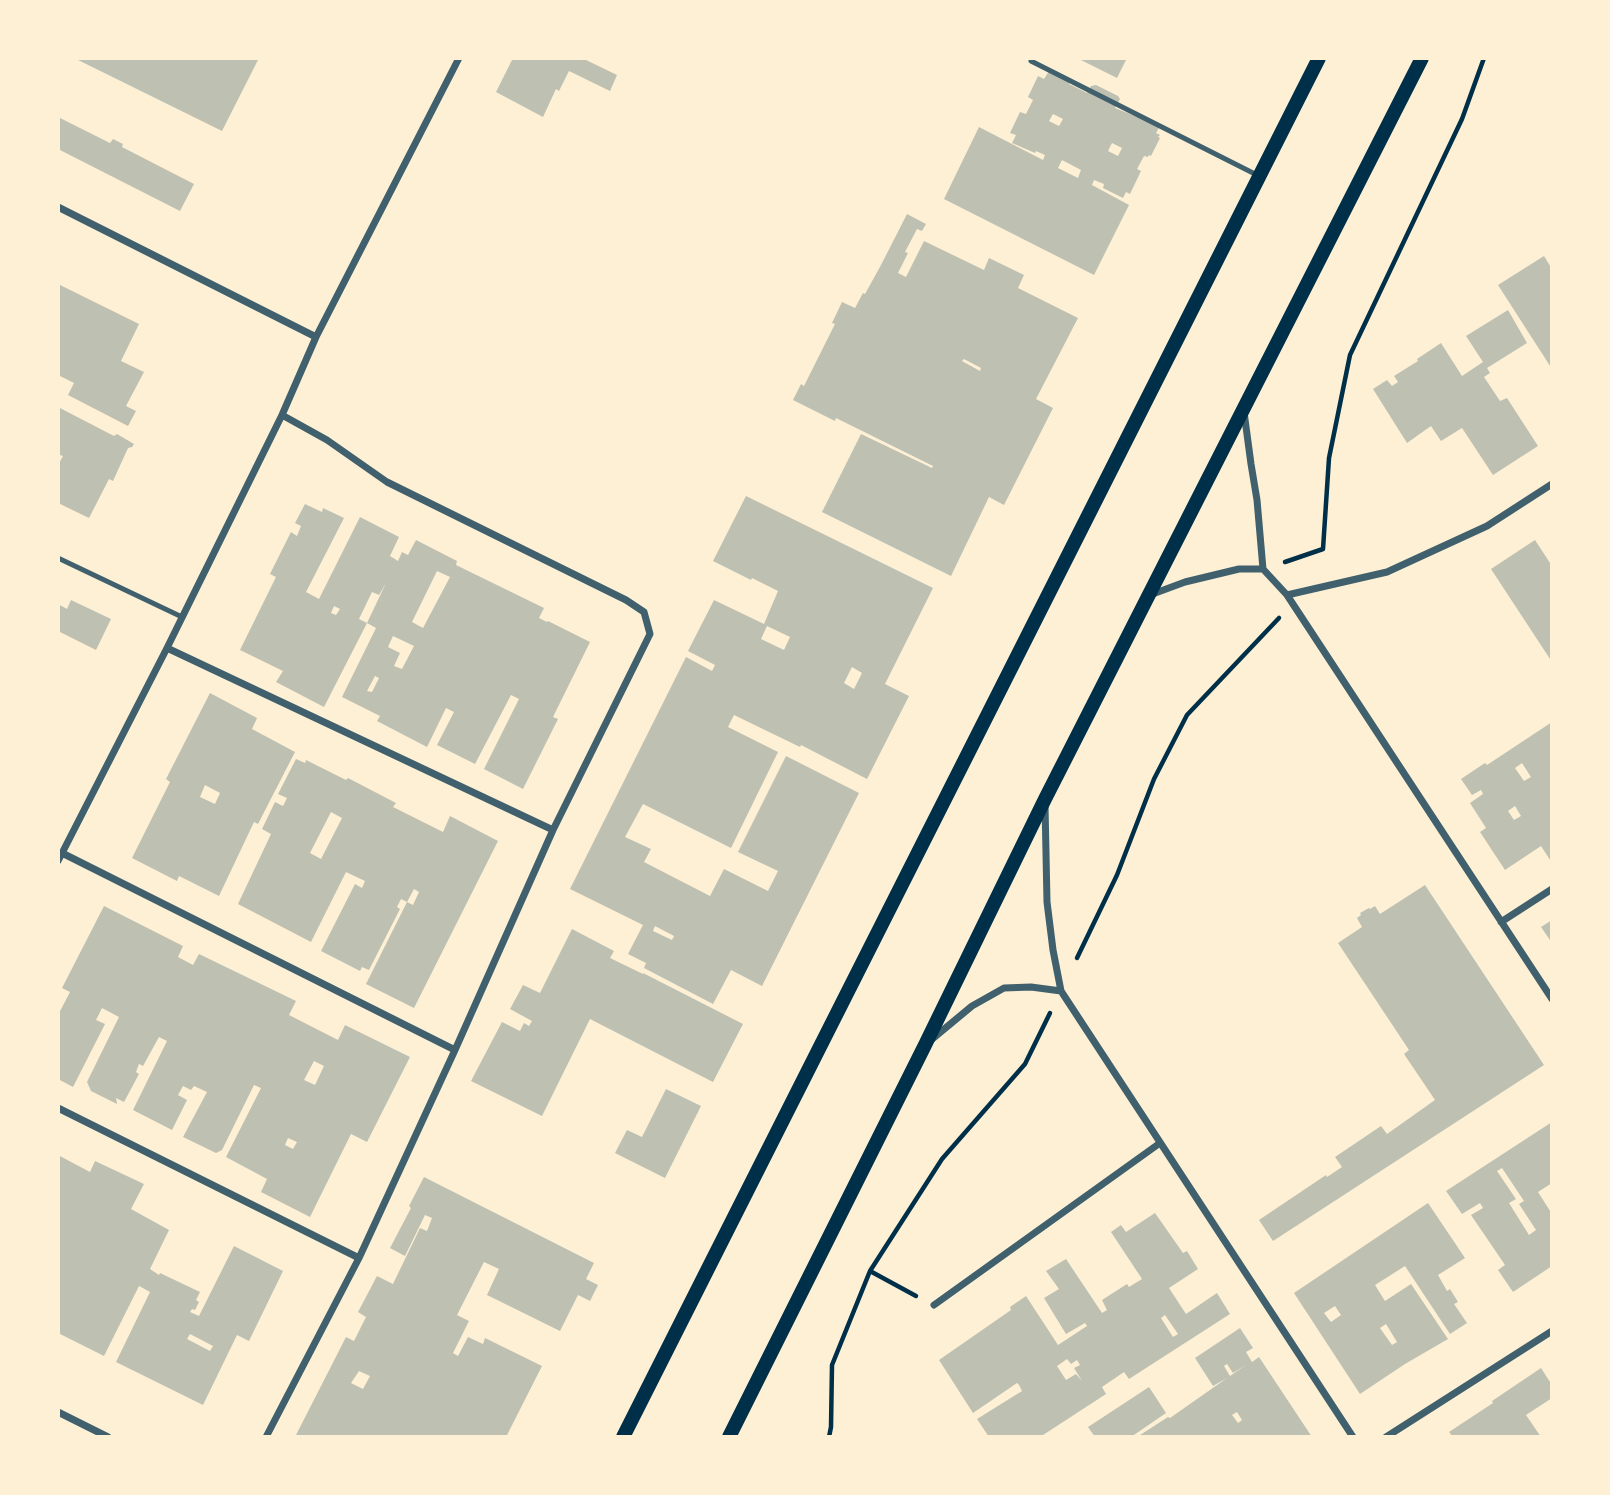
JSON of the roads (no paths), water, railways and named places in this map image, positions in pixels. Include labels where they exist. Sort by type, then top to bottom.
[{"type":"main road","points":[[623,1437],[1319,58]]},
{"type":"main road","points":[[729,1437],[1045,799],[1422,58]]},
{"type":"street","points":[[58,861],[282,415],[316,337],[459,58]]},
{"type":"street","points":[[58,207],[316,337]]},
{"type":"street","points":[[1244,409],[1257,500],[1263,569],[1287,595],[1552,999]]},
{"type":"street","points":[[266,1437],[359,1258],[553,830],[650,634],[644,612],[626,600],[387,482],[327,440],[282,415]]},
{"type":"street","points":[[1287,595],[1387,572],[1487,526],[1552,484]]},
{"type":"street","points":[[1150,596],[1185,582],[1239,569],[1263,569]]},
{"type":"street","points":[[167,648],[553,830]]},
{"type":"street","points":[[1045,799],[1047,902],[1061,991],[1353,1437]]},
{"type":"street","points":[[62,853],[455,1050]]},
{"type":"street","points":[[1501,922],[1552,889]]},
{"type":"street","points":[[925,1045],[972,1006],[1004,988],[1031,987],[1061,991]]},
{"type":"street","points":[[58,1108],[359,1258]]},
{"type":"street","points":[[933,1305],[1160,1143]]},
{"type":"street","points":[[1385,1437],[1552,1331]]},
{"type":"street","points":[[58,1412],[108,1437]]},
{"type":"lane","points":[[1031,61],[1259,176]]},
{"type":"lane","points":[[58,558],[182,617]]}]
